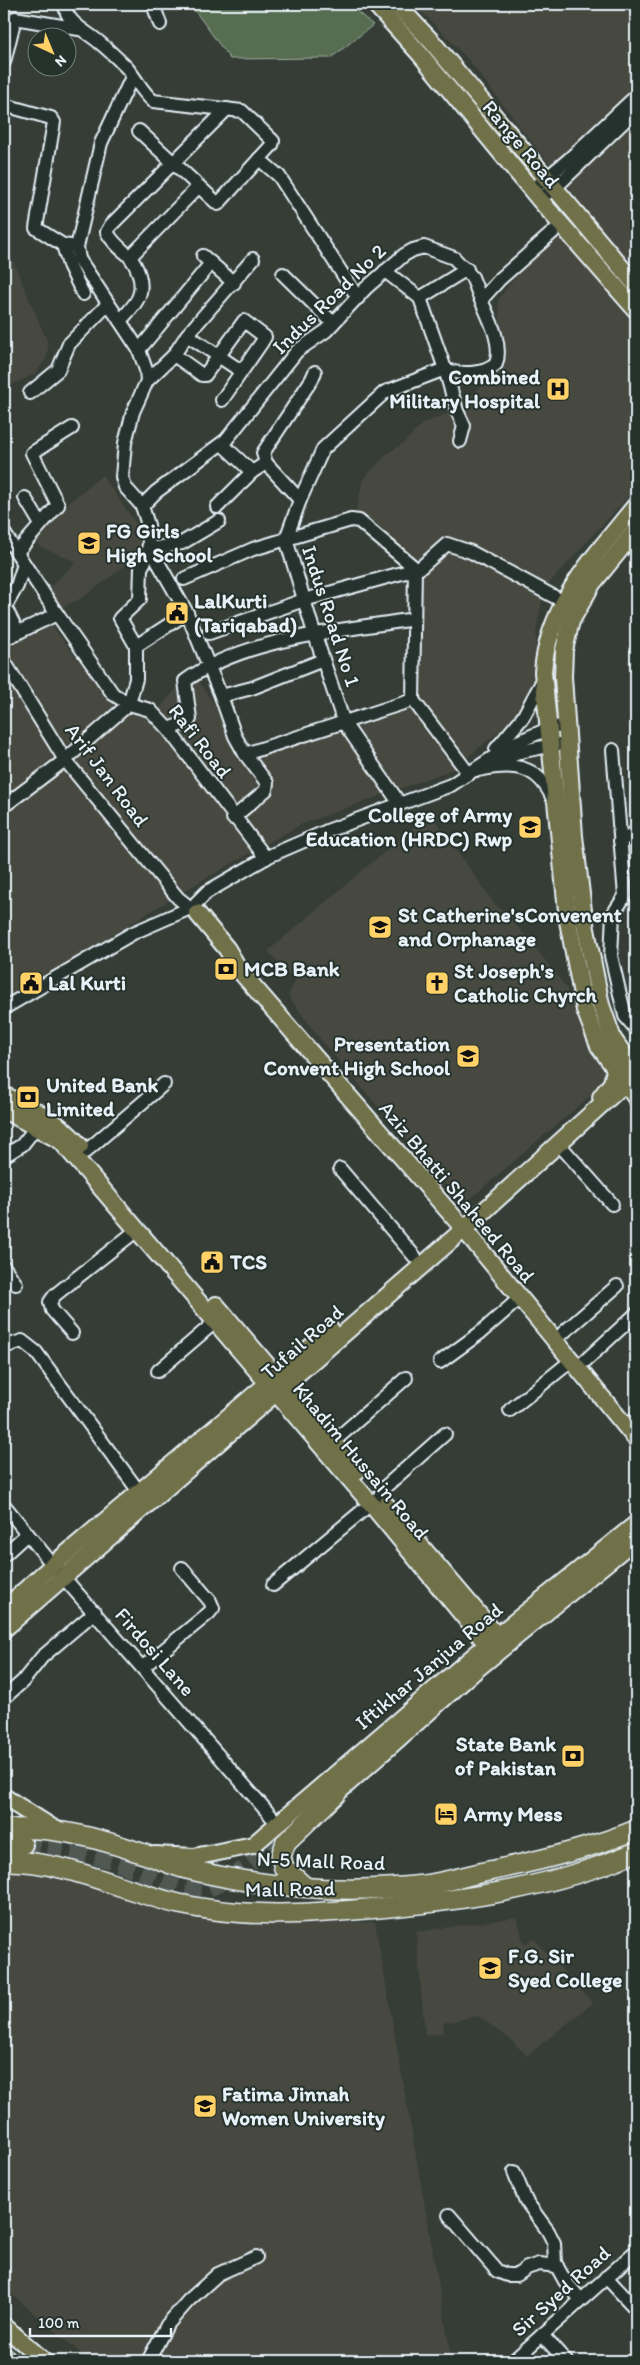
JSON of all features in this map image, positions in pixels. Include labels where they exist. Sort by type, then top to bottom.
[{"type":"highway","points":[[305,1887],[284,1868],[281,1856],[286,1842],[336,1794]]},
{"type":"highway","name":"N-5 Mall Road","points":[[4,1830],[17,1828],[105,1841],[189,1870],[274,1886],[305,1887],[376,1887],[425,1884],[517,1865],[582,1848],[636,1830]]},
{"type":"highway","name":"Mall Road","points":[[4,1861],[44,1865],[180,1904],[242,1914],[296,1915],[426,1904],[484,1896],[599,1866],[636,1852]]},
{"type":"highway","points":[[599,1866],[636,1861]]},
{"type":"highway","points":[[517,1865],[475,1882],[474,1885],[476,1888],[520,1887]]},
{"type":"highway","points":[[425,1884],[465,1882],[468,1887],[466,1891],[426,1904]]},
{"type":"main road","points":[[382,5],[432,42],[636,285]]},
{"type":"main road","name":"Range Road","points":[[382,5],[536,195],[636,310]]},
{"type":"main road","points":[[627,1075],[598,1046],[586,1010],[568,921],[544,680],[544,660],[548,637],[579,575],[636,505]]},
{"type":"main road","points":[[636,530],[590,587],[571,621],[564,650],[563,677],[568,726],[574,836],[584,919],[601,1005],[636,1098]]},
{"type":"main road","name":"Aziz Bhatti Shaheed Road","points":[[192,908],[227,949],[240,972],[563,1333],[578,1361],[636,1440]]},
{"type":"main road","name":"Tufail Road","points":[[4,1629],[58,1570],[140,1493],[276,1385],[415,1257],[464,1222],[607,1091],[627,1075]]},
{"type":"main road","name":"Tufail Road","points":[[4,1609],[58,1570],[464,1222],[558,1144],[627,1075]]},
{"type":"main road","name":"Khadim Hussain Road","points":[[4,1095],[45,1115],[68,1132],[276,1385],[375,1500],[493,1645]]},
{"type":"main road","name":"Khadim Hussain Road","points":[[4,1110],[37,1126],[61,1141],[215,1322],[333,1442],[375,1500]]},
{"type":"main road","name":"Aziz Bhatti Shaheed Road","points":[[464,1222],[520,1298],[636,1420]]},
{"type":"main road","name":"Iftikhar Janjua Road","points":[[145,1854],[194,1857],[254,1845],[636,1524]]},
{"type":"main road","name":"Iftikhar Janjua Road","points":[[336,1794],[493,1645],[636,1538]]},
{"type":"main road","points":[[4,1797],[53,1826],[60,1833]]},
{"type":"main road","points":[[4,1847],[24,1845]]},
{"type":"main road","points":[[4,2326],[44,2361]]},
{"type":"main road","points":[[4,2340],[29,2361]]},
{"type":"main road","points":[[4,2356],[10,2361]]},
{"type":"street","points":[[65,4],[65,9],[79,29]]},
{"type":"street","points":[[153,4],[160,24]]},
{"type":"street","points":[[4,62],[16,18],[79,29],[100,42],[128,70],[153,101],[242,111],[273,141],[218,204],[139,131]]},
{"type":"street","points":[[132,77],[100,143],[77,247],[79,258],[139,350],[146,370],[147,381]]},
{"type":"street","points":[[551,183],[636,96]]},
{"type":"street","points":[[4,105],[51,118],[54,122],[36,228],[63,245],[77,247]]},
{"type":"street","points":[[120,321],[140,296],[140,282],[137,268],[130,257],[111,240],[106,232],[227,109]]},
{"type":"street","points":[[536,195],[636,110]]},
{"type":"street","points":[[259,159],[278,176],[358,298]]},
{"type":"street","points":[[130,257],[198,187]]},
{"type":"street","points":[[420,298],[467,269],[481,300],[500,279],[561,224]]},
{"type":"street","points":[[63,245],[69,265],[83,294]]},
{"type":"street","name":"Indus Road No 2","points":[[142,506],[156,492],[222,444],[297,351],[333,323],[385,271],[404,255],[424,247],[454,258],[467,269]]},
{"type":"street","points":[[233,818],[268,787],[235,736],[221,696],[186,613],[150,550],[148,525],[142,506],[125,486],[122,477],[125,443],[133,412],[147,381],[174,355],[187,335],[234,283],[253,258]]},
{"type":"street","points":[[139,350],[207,259],[234,283]]},
{"type":"street","points":[[385,271],[420,298],[464,426],[460,441]]},
{"type":"street","points":[[283,274],[333,323]]},
{"type":"street","name":"Indus Road No 1","points":[[400,804],[344,723],[286,539],[300,500],[323,449],[385,392],[445,369],[464,373],[483,370],[496,364],[498,348],[481,300]]},
{"type":"street","points":[[30,393],[58,370],[69,344],[108,304]]},
{"type":"street","points":[[174,355],[202,375],[205,375],[244,321],[264,337],[222,400]]},
{"type":"street","points":[[187,335],[241,371]]},
{"type":"street","points":[[300,500],[266,463],[263,453],[315,372]]},
{"type":"street","points":[[17,552],[40,523],[58,505],[32,453],[72,428]]},
{"type":"street","points":[[222,444],[252,472]]},
{"type":"street","points":[[217,507],[252,472],[266,463]]},
{"type":"street","points":[[25,498],[40,523]]},
{"type":"street","points":[[184,578],[253,548],[351,520],[360,521],[415,568]]},
{"type":"street","points":[[4,806],[65,760],[129,704],[136,679],[136,646],[120,618],[139,602],[141,568],[150,550],[182,542],[219,521]]},
{"type":"street","points":[[590,587],[600,582],[636,537]]},
{"type":"street","name":"Rafi Road","points":[[5,539],[17,552],[57,614],[113,694],[129,704],[150,710],[168,729],[233,818],[266,858]]},
{"type":"street","points":[[209,633],[304,600],[420,568],[448,544],[471,552],[564,602]]},
{"type":"street","points":[[18,633],[5,607],[17,586],[24,564]]},
{"type":"street","points":[[415,568],[413,700],[471,773]]},
{"type":"street","points":[[136,646],[186,613]]},
{"type":"street","points":[[4,639],[57,614]]},
{"type":"street","points":[[168,729],[188,722],[190,719],[185,682],[209,666],[275,643],[414,619]]},
{"type":"street","points":[[221,696],[252,688],[324,660]]},
{"type":"street","name":"Arif Jan Road","points":[[4,661],[65,760],[178,898],[192,908]]},
{"type":"street","points":[[471,773],[514,729],[544,680]]},
{"type":"street","points":[[245,754],[413,700]]},
{"type":"street","points":[[4,1008],[133,933],[192,908],[207,892],[266,858],[327,831],[451,784],[471,773],[515,743],[550,728],[568,726]]},
{"type":"street","points":[[471,773],[524,751],[569,742]]},
{"type":"street","points":[[613,750],[625,896],[613,914],[611,956],[625,1016],[636,1029]]},
{"type":"street","points":[[471,773],[505,766],[524,768],[546,784],[556,806]]},
{"type":"street","points":[[620,841],[636,832]]},
{"type":"street","points":[[85,1152],[164,1084]]},
{"type":"street","points":[[4,1156],[22,1145],[37,1126]]},
{"type":"street","points":[[558,1144],[612,1204]]},
{"type":"street","points":[[340,1169],[415,1257]]},
{"type":"street","points":[[72,1333],[52,1310],[50,1302],[55,1295],[137,1230]]},
{"type":"street","points":[[4,1267],[16,1284]]},
{"type":"street","points":[[563,1333],[617,1286]]},
{"type":"street","points":[[440,1362],[480,1333],[520,1298]]},
{"type":"street","points":[[510,1410],[578,1361],[636,1314]]},
{"type":"street","points":[[158,1371],[215,1322]]},
{"type":"street","points":[[4,1347],[22,1341],[36,1352],[140,1493]]},
{"type":"street","points":[[333,1442],[406,1378]]},
{"type":"street","points":[[273,1585],[375,1500],[385,1487],[445,1434]]},
{"type":"street","name":"Firdosi Lane","points":[[4,1505],[278,1824]]},
{"type":"street","points":[[4,1555],[27,1534]]},
{"type":"street","points":[[143,1667],[213,1608],[210,1601],[182,1568]]},
{"type":"street","points":[[4,1698],[22,1681],[42,1657],[95,1612]]},
{"type":"street","points":[[514,2172],[526,2201],[548,2231],[554,2243],[557,2266],[565,2281],[582,2300]]},
{"type":"street","points":[[449,2215],[497,2271],[507,2275],[517,2275],[527,2268],[539,2264],[557,2266]]},
{"type":"street","name":"Sir Syed Road","points":[[513,2361],[636,2251]]},
{"type":"street","points":[[148,2361],[167,2325],[188,2301],[218,2274],[256,2257]]},
{"type":"street","points":[[606,2278],[636,2308]]},
{"type":"street","points":[[542,2335],[566,2361]]},
{"type":"shaded area","points":[[414,4],[636,4],[636,488],[544,589],[536,632],[536,677],[526,709],[462,762],[422,714],[454,769],[302,824],[201,881],[4,1001],[4,648],[50,623],[111,703],[153,716],[192,670],[250,761],[344,723],[413,700],[407,563],[354,521],[363,479],[388,453],[405,442],[422,424],[452,412],[505,365],[498,300],[576,196],[467,58]]},
{"type":"shaded area","points":[[4,240],[48,343],[47,358],[35,374],[4,388]]},
{"type":"shaded area","name":"FG Girls High School","points":[[102,475],[140,529],[140,555],[82,598],[59,609],[47,590],[76,562],[39,546],[35,539],[40,526]]},
{"type":"shaded area","name":"Presentation Convent High School","points":[[430,813],[494,903],[522,931],[563,983],[582,1015],[609,1070],[604,1084],[463,1205],[324,1044],[288,996],[295,981],[268,951]]},
{"type":"shaded area","name":"Fatima Jinnah Women University","points":[[4,1871],[64,1879],[161,1909],[221,1921],[284,1923],[375,1922],[452,2361],[90,2361],[4,2288]]},
{"type":"shaded area","name":"F.G. Sir Syed College","points":[[517,1917],[524,1945],[533,1938],[593,2003],[527,2056],[511,2040],[478,2016],[443,2023],[444,2033],[425,2035],[416,1932]]},
{"type":"green space","points":[[190,4],[348,4],[373,25],[331,58],[230,59]]},
{"type":"tunnel","points":[[24,1845],[102,1859],[182,1888],[203,1890],[212,1888],[236,1874],[293,1828]]},
{"type":"place","name":"Combined Military Hospital","points":[[558,389]]},
{"type":"place","name":"FG Girls High School","points":[[89,543]]},
{"type":"place","name":"LalKurti (Tariqabad)","points":[[177,613]]},
{"type":"place","name":"College of Army Education (HRDC) Rwp","points":[[530,827]]},
{"type":"place","name":"St Catherine'sConvenent and Orphanage","points":[[380,927]]},
{"type":"place","name":"MCB Bank","points":[[226,969]]},
{"type":"place","name":"Lal Kurti","points":[[31,983]]},
{"type":"place","name":"St Joseph's Catholic Chyrch","points":[[437,983]]},
{"type":"place","name":"Presentation Convent High School","points":[[468,1056]]},
{"type":"place","name":"United Bank Limited","points":[[28,1097]]},
{"type":"place","name":"TCS","points":[[212,1262]]},
{"type":"place","name":"State Bank of Pakistan","points":[[573,1756]]},
{"type":"place","name":"Army Mess","points":[[446,1814]]},
{"type":"place","name":"F.G. Sir Syed College","points":[[490,1968]]},
{"type":"place","name":"Fatima Jinnah Women University","points":[[205,2106]]}]
